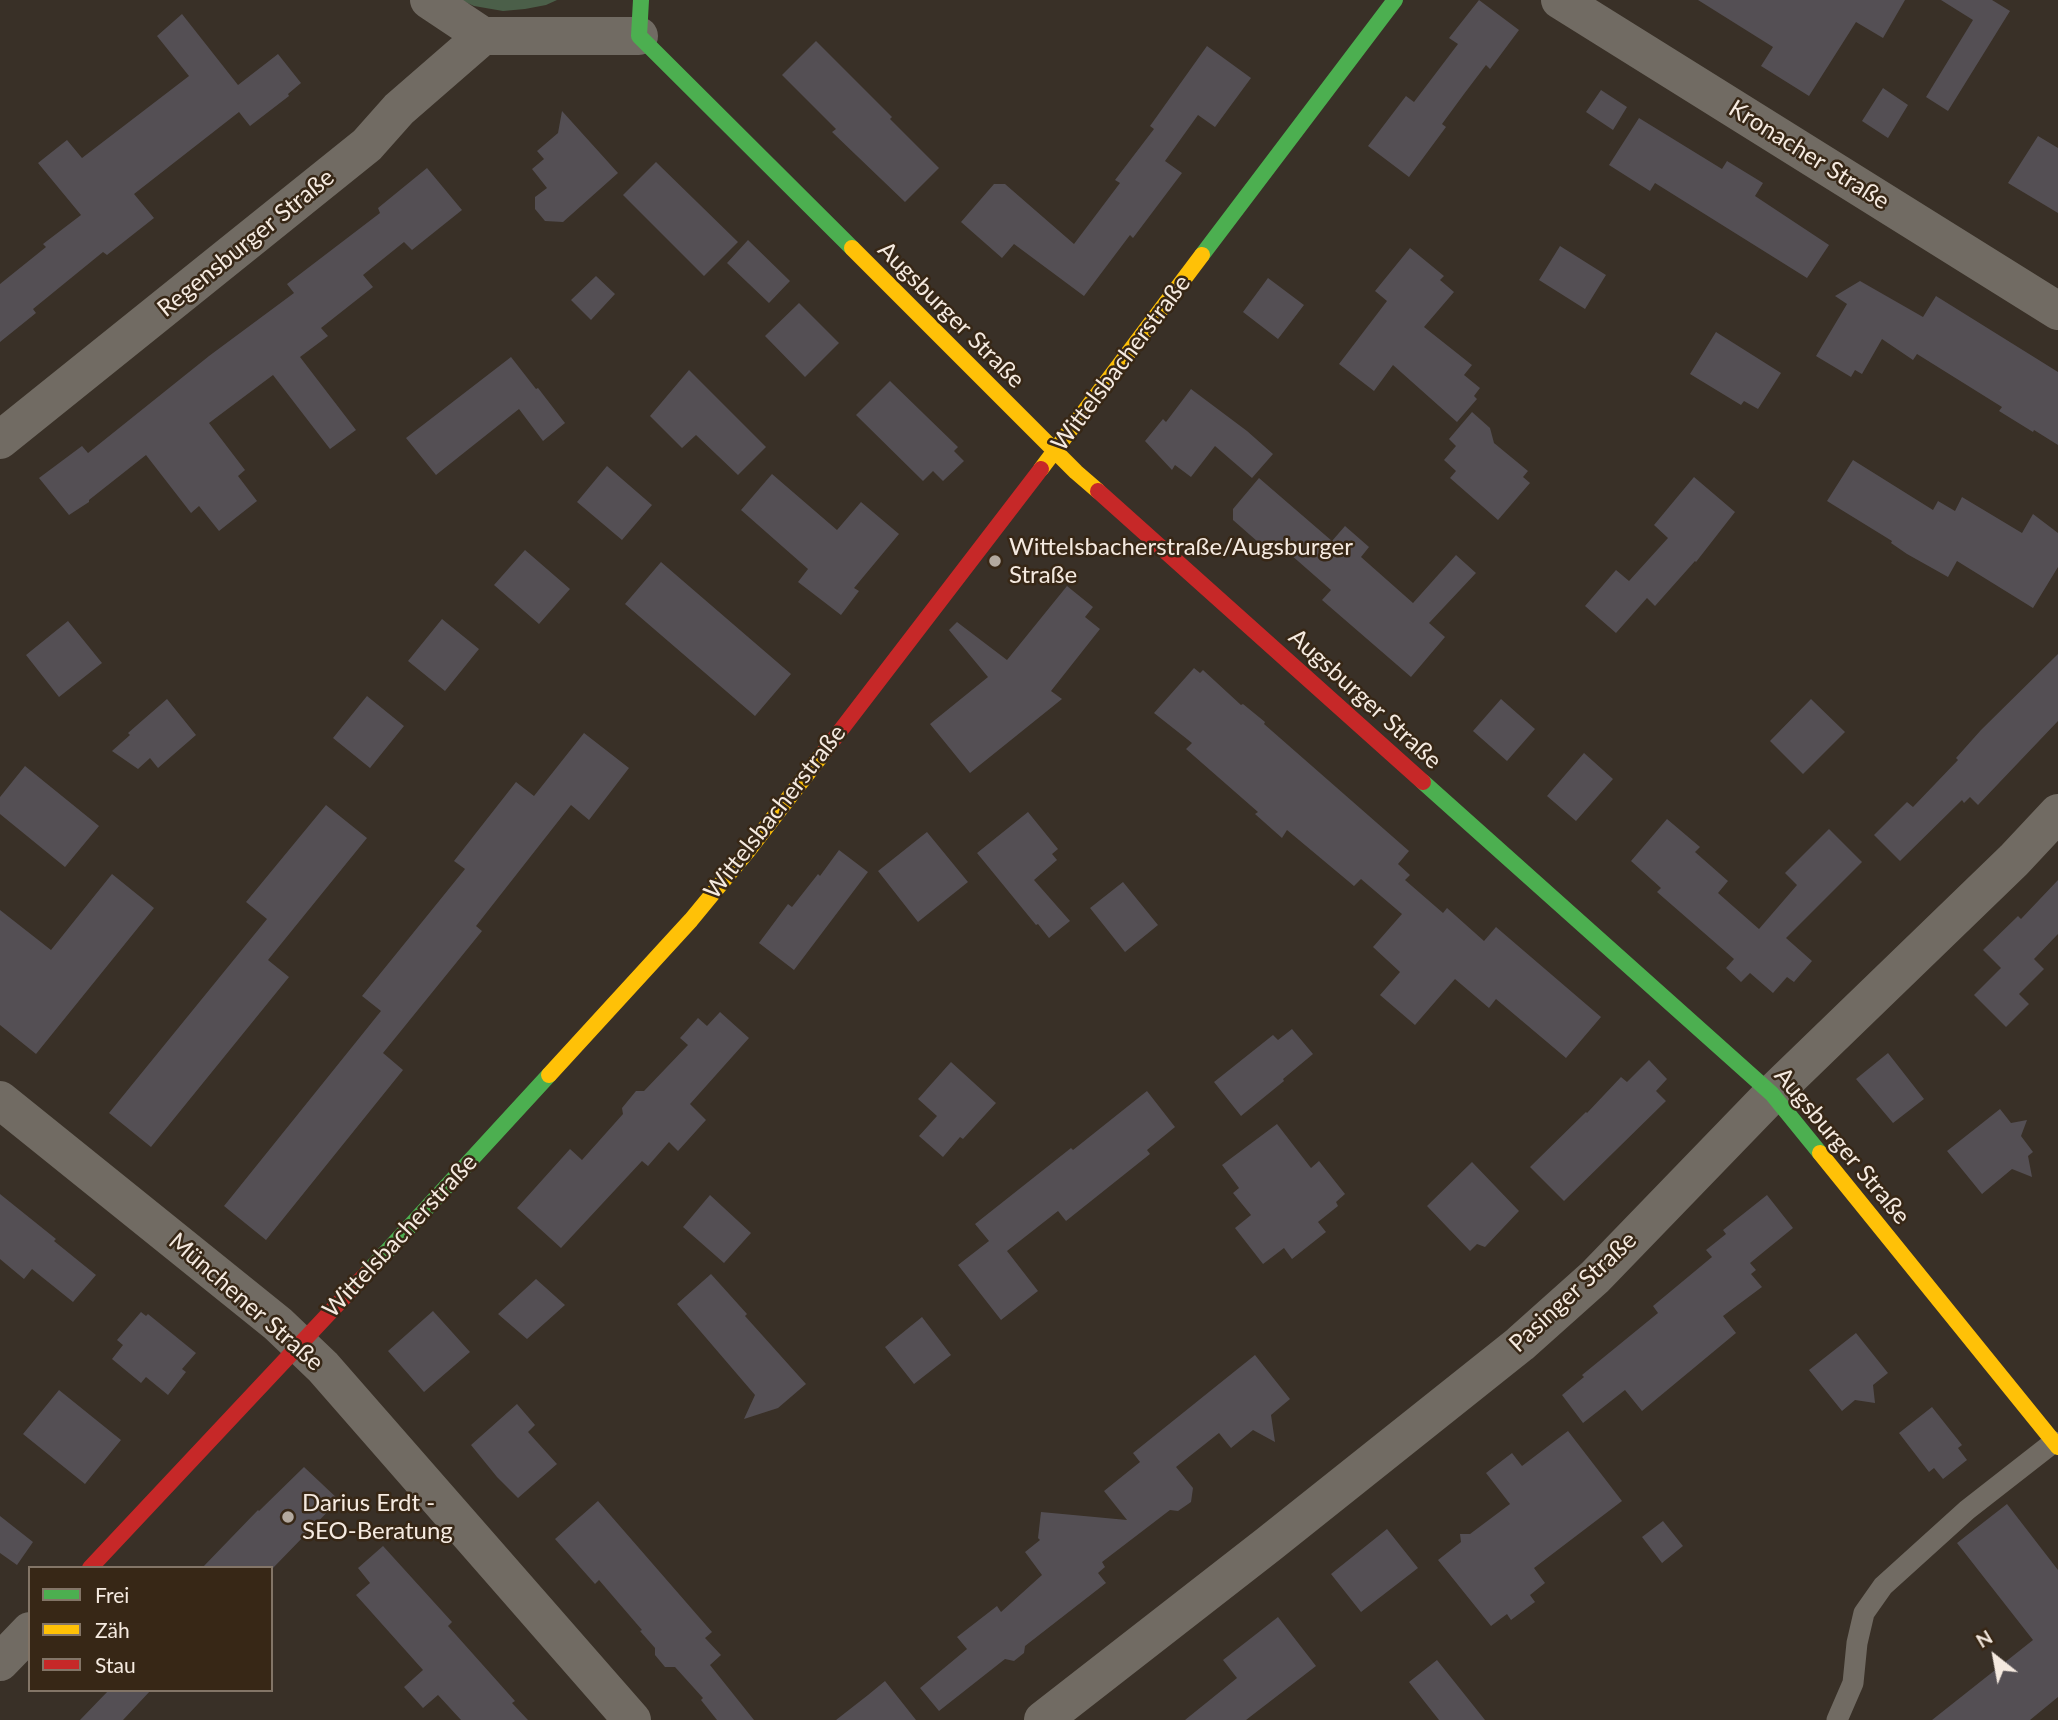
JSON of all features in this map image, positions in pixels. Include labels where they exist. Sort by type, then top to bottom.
[{"type":"street","points":[[429,0],[483,36],[640,18]]},
{"type":"street","name":"Wittelsbacherstraße","points":[[92,1566],[300,1345],[691,920],[747,852],[1055,451],[1395,0]]},
{"type":"street","name":"Kronacher Straße","points":[[1560,0],[2058,311]]},
{"type":"street","name":"Augsburger Straße","points":[[640,18],[1076,472],[1772,1094],[2056,1445]]},
{"type":"street","name":"Regensburger Straße","points":[[0,440],[367,145],[399,109],[483,36]]},
{"type":"street","name":"Pasinger Straße","points":[[1043,1720],[1520,1344],[1595,1277],[1772,1094],[2014,860],[2058,813]]},
{"type":"street","name":"Münchener Straße","points":[[0,1100],[258,1308],[323,1367],[632,1720]]},
{"type":"street","points":[[0,1662],[28,1633]]},
{"type":"lane","points":[[1837,1720],[1853,1683],[1857,1643],[1864,1613],[1883,1586],[1967,1510],[2056,1445]]},
{"type":"green space","points":[[461,0],[557,0],[546,5],[503,11],[474,6]]},
{"type":"building","points":[[1479,0],[1519,30],[1490,69],[1486,65],[1464,94],[1442,124],[1446,127],[1409,177],[1368,146],[1406,96],[1414,102],[1458,44],[1449,38]]},
{"type":"building","points":[[1698,0],[1905,0],[1883,38],[1856,22],[1809,96],[1761,66],[1773,47]]},
{"type":"building","points":[[1941,0],[1992,0],[2010,11],[1948,111],[1926,97],[1973,20]]},
{"type":"building","points":[[182,14],[238,85],[278,54],[301,83],[289,96],[250,126],[239,112],[134,194],[154,218],[107,255],[103,252],[33,309],[36,313],[0,342],[0,284],[46,247],[43,244],[81,215],[38,163],[67,140],[82,158],[189,76],[157,36]]},
{"type":"building","points":[[816,41],[939,168],[905,202],[832,132],[836,129],[782,75]]},
{"type":"building","points":[[1207,46],[1251,78],[1215,127],[1198,115],[1165,161],[1182,173],[1133,238],[1130,235],[1084,296],[1014,244],[1002,258],[961,222],[994,184],[1005,184],[1074,244],[1120,183],[1115,180],[1154,129],[1150,126]]},
{"type":"building","points":[[1883,88],[1908,105],[1888,138],[1862,121]]},
{"type":"building","points":[[1601,90],[1627,107],[1613,130],[1586,112]]},
{"type":"building","points":[[562,111],[618,173],[563,222],[545,221],[535,209],[535,197],[547,188],[532,169],[544,159],[537,151],[558,133]]},
{"type":"building","points":[[1639,118],[1722,169],[1727,161],[1763,183],[1755,196],[1829,245],[1807,278],[1655,183],[1650,191],[1609,165]]},
{"type":"building","points":[[2038,136],[2058,148],[2058,213],[2008,183]]},
{"type":"building","points":[[656,162],[738,242],[704,276],[623,195]]},
{"type":"building","points":[[427,168],[462,210],[412,250],[404,242],[363,275],[373,287],[321,328],[328,336],[300,357],[356,430],[330,449],[273,375],[209,423],[245,470],[238,476],[257,501],[219,531],[199,506],[191,513],[146,455],[69,515],[39,478],[82,446],[88,453],[209,356],[294,293],[287,284],[380,213],[378,208]]},
{"type":"building","points":[[748,240],[790,281],[769,303],[727,263]]},
{"type":"building","points":[[1560,246],[1606,275],[1585,309],[1539,280]]},
{"type":"building","points":[[1410,248],[1444,276],[1440,280],[1454,292],[1424,327],[1472,365],[1464,375],[1480,388],[1474,396],[1477,399],[1457,422],[1393,365],[1374,391],[1339,364],[1387,301],[1375,291]]},
{"type":"building","points":[[596,276],[615,294],[591,320],[571,300]]},
{"type":"building","points":[[1268,278],[1304,305],[1278,339],[1243,312]]},
{"type":"building","points":[[1860,281],[1923,317],[1936,296],[2058,372],[2058,445],[1999,411],[2002,407],[1917,354],[1913,360],[1882,339],[1862,374],[1855,370],[1851,377],[1816,356],[1847,304],[1835,296]]},
{"type":"building","points":[[799,303],[839,343],[805,377],[765,336]]},
{"type":"building","points":[[1716,332],[1781,373],[1758,409],[1744,401],[1741,405],[1690,374]]},
{"type":"building","points":[[511,357],[565,423],[543,441],[519,409],[436,475],[406,438]]},
{"type":"building","points":[[689,370],[766,447],[738,475],[696,435],[682,448],[650,416]]},
{"type":"building","points":[[890,381],[958,447],[954,451],[964,461],[943,481],[933,471],[923,481],[856,415]]},
{"type":"building","points":[[1191,389],[1273,454],[1252,478],[1215,446],[1191,477],[1175,465],[1172,470],[1145,441],[1163,419],[1166,422]]},
{"type":"building","points":[[1472,412],[1490,428],[1494,443],[1528,471],[1523,477],[1530,483],[1498,520],[1450,478],[1456,471],[1444,460],[1456,446],[1449,439]]},
{"type":"building","points":[[1853,460],[1933,510],[1938,501],[1955,511],[1962,497],[2022,533],[2033,514],[2058,533],[2058,567],[2033,608],[1957,561],[1948,577],[1907,554],[1891,543],[1892,541],[1827,501]]},
{"type":"building","points":[[607,466],[652,505],[622,540],[577,502]]},
{"type":"building","points":[[772,474],[837,530],[861,502],[899,534],[854,588],[859,591],[841,615],[798,582],[808,569],[741,510]]},
{"type":"building","points":[[1694,477],[1735,512],[1696,562],[1655,606],[1647,598],[1616,633],[1585,606],[1616,570],[1629,581],[1668,538],[1654,525]]},
{"type":"building","points":[[1259,478],[1332,541],[1345,526],[1369,547],[1361,557],[1413,603],[1456,555],[1476,573],[1429,623],[1445,637],[1411,677],[1322,600],[1331,590],[1274,540],[1266,549],[1233,520],[1233,509]]},
{"type":"building","points":[[525,550],[570,589],[539,624],[494,585]]},
{"type":"building","points":[[661,562],[791,674],[755,716],[625,604]]},
{"type":"building","points":[[1067,586],[1093,607],[1085,617],[1100,629],[1051,691],[1062,699],[970,773],[930,724],[988,677],[949,630],[957,622],[1007,660]]},
{"type":"building","points":[[442,619],[479,649],[445,691],[408,661]]},
{"type":"building","points":[[68,621],[102,663],[59,697],[26,655]]},
{"type":"building","points":[[2058,654],[2058,721],[1978,805],[1970,797],[1964,803],[1962,800],[1900,861],[1874,835],[1907,802],[1913,807],[1958,760],[1956,758],[1981,730]]},
{"type":"building","points":[[1194,668],[1200,673],[1203,670],[1241,705],[1265,722],[1264,724],[1409,851],[1398,864],[1410,875],[1405,880],[1443,913],[1447,908],[1484,941],[1496,927],[1601,1017],[1566,1058],[1496,999],[1489,1008],[1455,979],[1415,1025],[1380,995],[1400,972],[1373,947],[1402,914],[1361,879],[1354,886],[1287,830],[1282,838],[1255,814],[1258,812],[1186,749],[1192,743],[1154,713]]},
{"type":"building","points":[[367,696],[404,726],[370,768],[333,738]]},
{"type":"building","points":[[167,699],[196,735],[158,768],[150,758],[138,769],[112,751]]},
{"type":"building","points":[[1501,699],[1535,729],[1507,761],[1473,731]]},
{"type":"building","points":[[1811,699],[1845,732],[1803,774],[1770,741]]},
{"type":"building","points":[[584,733],[629,768],[589,820],[571,805],[476,926],[482,931],[383,1053],[403,1070],[266,1240],[224,1206],[381,1011],[362,996],[465,869],[454,861],[516,782],[534,796]]},
{"type":"building","points":[[1584,753],[1613,779],[1576,821],[1547,796]]},
{"type":"building","points":[[25,766],[99,826],[65,867],[0,814],[0,797]]},
{"type":"building","points":[[326,805],[367,838],[268,960],[289,977],[151,1147],[109,1113],[267,919],[246,902]]},
{"type":"building","points":[[1028,812],[1058,849],[1052,854],[1057,860],[1034,880],[1070,921],[1049,938],[977,853]]},
{"type":"building","points":[[1667,819],[1700,847],[1695,852],[1728,881],[1718,893],[1759,929],[1797,885],[1785,873],[1829,829],[1862,862],[1786,938],[1812,961],[1794,982],[1787,977],[1773,993],[1750,973],[1741,982],[1726,968],[1734,959],[1657,892],[1661,888],[1631,861]]},
{"type":"building","points":[[927,832],[968,882],[918,922],[878,871]]},
{"type":"building","points":[[839,850],[868,872],[794,970],[759,943],[788,904],[792,907]]},
{"type":"building","points":[[112,874],[154,908],[36,1054],[0,1025],[0,910],[51,950]]},
{"type":"building","points":[[2058,880],[2058,934],[2034,959],[2044,969],[2019,994],[2029,1004],[2006,1027],[1974,995],[2001,968],[1983,950],[2018,916],[2021,919]]},
{"type":"building","points":[[1123,882],[1158,925],[1125,952],[1090,908]]},
{"type":"building","points":[[720,1012],[749,1038],[690,1104],[706,1120],[678,1151],[669,1142],[648,1166],[642,1161],[561,1248],[517,1208],[570,1149],[582,1160],[623,1114],[622,1108],[636,1091],[644,1091],[688,1045],[680,1038],[698,1018],[707,1026]]},
{"type":"building","points":[[1292,1029],[1313,1054],[1241,1116],[1214,1082],[1273,1035],[1278,1040]]},
{"type":"building","points":[[1888,1053],[1924,1099],[1893,1123],[1856,1079]]},
{"type":"building","points":[[1649,1060],[1667,1079],[1656,1091],[1666,1101],[1564,1201],[1530,1167],[1621,1077],[1627,1082]]},
{"type":"building","points":[[951,1062],[996,1103],[943,1157],[919,1136],[937,1116],[918,1099]]},
{"type":"building","points":[[1147,1091],[1175,1127],[1147,1150],[1150,1154],[1066,1221],[1058,1211],[1007,1251],[1038,1291],[1001,1320],[958,1265],[989,1241],[975,1224]]},
{"type":"building","points":[[2000,1109],[2011,1123],[2027,1120],[2021,1136],[2033,1152],[2028,1156],[2032,1177],[2012,1169],[1982,1194],[1947,1151]]},
{"type":"building","points":[[1277,1124],[1311,1168],[1319,1161],[1345,1194],[1336,1202],[1338,1206],[1318,1222],[1326,1232],[1292,1259],[1284,1248],[1263,1264],[1235,1228],[1251,1215],[1233,1193],[1239,1188],[1222,1165]]},
{"type":"building","points":[[1472,1162],[1519,1211],[1485,1247],[1477,1244],[1470,1251],[1427,1206]]},
{"type":"building","points":[[0,1194],[96,1275],[73,1302],[32,1269],[24,1279],[0,1259]]},
{"type":"building","points":[[710,1195],[751,1233],[724,1263],[683,1227]]},
{"type":"building","points":[[1767,1195],[1793,1228],[1750,1263],[1756,1270],[1751,1274],[1762,1287],[1723,1316],[1736,1333],[1642,1411],[1625,1390],[1583,1423],[1562,1395],[1584,1377],[1582,1375],[1658,1313],[1653,1306],[1712,1257],[1706,1250],[1726,1234],[1723,1230]]},
{"type":"building","points":[[711,1274],[806,1384],[778,1408],[744,1419],[755,1395],[677,1304]]},
{"type":"building","points":[[536,1279],[565,1305],[527,1339],[498,1314]]},
{"type":"building","points":[[433,1311],[470,1352],[424,1392],[388,1351]]},
{"type":"building","points":[[141,1312],[146,1316],[148,1314],[196,1353],[182,1369],[186,1372],[168,1395],[146,1377],[141,1383],[112,1359],[123,1345],[117,1340]]},
{"type":"building","points":[[922,1317],[951,1355],[914,1384],[885,1347]]},
{"type":"building","points":[[1856,1333],[1888,1373],[1873,1385],[1875,1403],[1855,1400],[1842,1411],[1809,1370]]},
{"type":"building","points":[[1255,1355],[1290,1399],[1271,1415],[1275,1442],[1253,1430],[1231,1448],[1219,1433],[1176,1467],[1193,1488],[1191,1502],[1178,1511],[1170,1510],[1102,1562],[1105,1567],[1098,1573],[1106,1583],[1025,1646],[1024,1653],[1014,1661],[1005,1659],[939,1711],[920,1688],[967,1649],[957,1637],[997,1606],[1001,1612],[1042,1575],[1025,1552],[1040,1540],[1041,1512],[1127,1520],[1104,1491],[1140,1462],[1133,1453]]},
{"type":"building","points":[[59,1390],[121,1440],[85,1484],[23,1434]]},
{"type":"building","points":[[517,1404],[535,1425],[528,1432],[557,1464],[518,1498],[471,1445]]},
{"type":"building","points":[[1932,1407],[1962,1445],[1958,1448],[1967,1460],[1943,1479],[1934,1468],[1929,1472],[1899,1433]]},
{"type":"building","points":[[1568,1431],[1622,1501],[1534,1568],[1545,1583],[1530,1595],[1535,1602],[1511,1620],[1507,1614],[1491,1626],[1438,1560],[1461,1542],[1460,1534],[1470,1534],[1510,1504],[1486,1473],[1512,1453],[1522,1466]]},
{"type":"building","points":[[304,1467],[339,1500],[273,1568],[204,1566]]},
{"type":"building","points":[[598,1501],[712,1632],[705,1638],[721,1655],[710,1665],[754,1720],[717,1720],[701,1700],[703,1698],[675,1667],[665,1667],[655,1655],[655,1648],[640,1631],[642,1630],[599,1580],[595,1584],[555,1539]]},
{"type":"building","points":[[2007,1504],[2058,1570],[2058,1697],[2030,1720],[1932,1720],[2033,1640],[1957,1543]]},
{"type":"building","points":[[0,1516],[33,1542],[17,1565],[0,1553]]},
{"type":"building","points":[[1663,1521],[1683,1546],[1662,1563],[1642,1537]]},
{"type":"building","points":[[1387,1529],[1418,1568],[1361,1612],[1331,1574]]},
{"type":"building","points":[[383,1546],[452,1622],[448,1626],[515,1701],[512,1703],[528,1720],[461,1720],[438,1695],[423,1708],[404,1687],[423,1670],[356,1595],[370,1583],[358,1568]]},
{"type":"building","points":[[1278,1617],[1316,1666],[1246,1720],[1185,1720],[1237,1678],[1223,1660]]},
{"type":"building","points":[[1437,1660],[1485,1720],[1439,1720],[1409,1682]]},
{"type":"building","points":[[885,1681],[916,1720],[836,1720],[868,1695]]},
{"type":"building","points":[[107,1692],[149,1692],[123,1720],[80,1720]]},
{"type":"traffic: fast","points":[[641,0],[639,36],[852,248]]},
{"type":"traffic: fast","points":[[1202,255],[1395,0]]},
{"type":"traffic: fast","points":[[1423,782],[1772,1094],[1820,1153]]},
{"type":"traffic: fast","points":[[366,1274],[549,1075]]},
{"type":"traffic: slow","points":[[852,248],[1098,491]]},
{"type":"traffic: slow","points":[[1041,469],[1202,255]]},
{"type":"traffic: slow","points":[[549,1075],[691,920],[824,752]]},
{"type":"traffic: slow","points":[[1820,1153],[2058,1447]]},
{"type":"traffic: jam","points":[[824,752],[1041,469]]},
{"type":"traffic: jam","points":[[1098,491],[1423,782]]},
{"type":"traffic: jam","points":[[92,1566],[366,1274]]},
{"type":"place","name":"Wittelsbacherstraße/Augsburger Straße","points":[[995,561]]},
{"type":"place","name":"Darius Erdt - SEO-Beratung","points":[[288,1517]]}]
